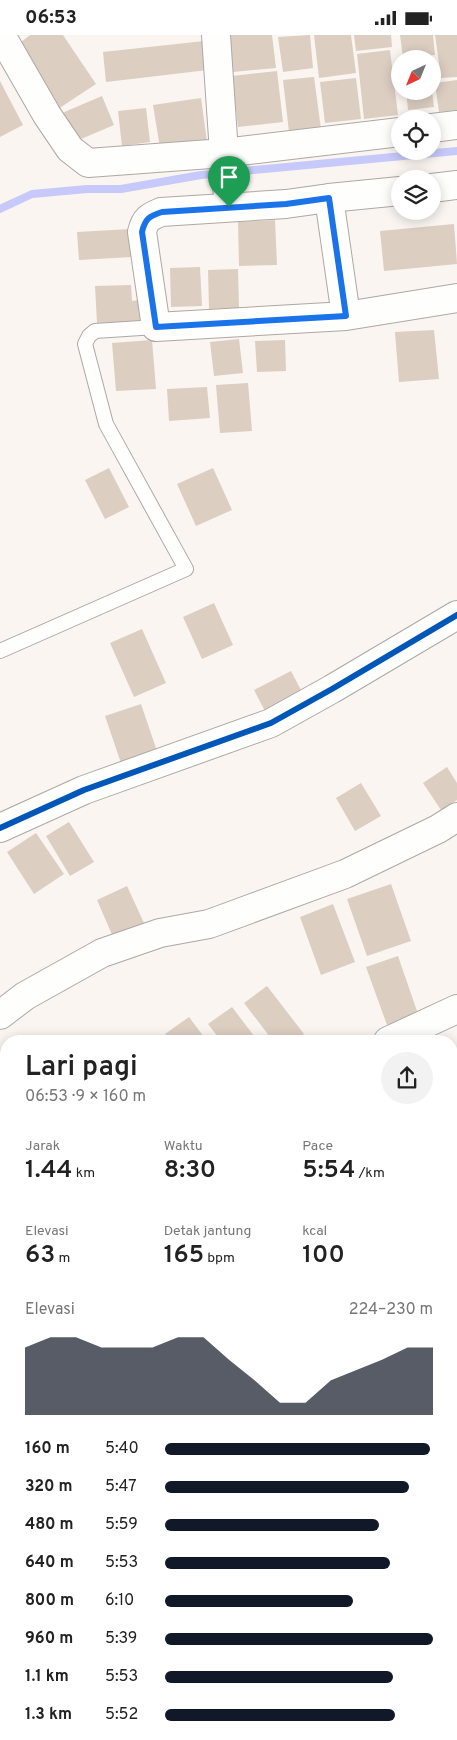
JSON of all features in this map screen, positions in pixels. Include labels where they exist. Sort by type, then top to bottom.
[{"type":"street","points":[[2,35],[47,115],[70,149],[88,163],[224,154],[391,133]]},
{"type":"street","points":[[216,35],[229,204]]},
{"type":"street","points":[[441,127],[457,125]]},
{"type":"street","points":[[441,187],[457,185]]},
{"type":"street","points":[[391,192],[286,204],[229,204],[162,212],[145,221],[142,232],[156,327],[346,316],[457,298]]},
{"type":"street","points":[[329,198],[346,316]]},
{"type":"street","points":[[0,828],[130,772],[213,745],[271,723],[457,615]]},
{"type":"street","points":[[0,1015],[25,996],[102,953],[160,933],[209,924],[345,874],[438,829],[457,817]]},
{"type":"street","points":[[401,1035],[457,1009]]},
{"type":"lane","points":[[0,651],[186,569],[106,424],[85,344],[89,336],[95,331],[156,327]]},
{"type":"building","points":[[30,35],[63,35],[96,84],[58,109],[16,46]]},
{"type":"building","points":[[229,35],[272,35],[276,68],[233,72]]},
{"type":"building","points":[[310,35],[313,68],[283,72],[278,37]]},
{"type":"building","points":[[314,35],[351,35],[356,73],[319,78]]},
{"type":"building","points":[[354,35],[391,35],[392,47],[356,51]]},
{"type":"building","points":[[400,35],[433,35],[434,50],[402,50]]},
{"type":"building","points":[[435,35],[457,35],[457,77],[441,78],[441,50],[437,50]]},
{"type":"building","points":[[204,41],[208,70],[106,82],[103,52]]},
{"type":"building","points":[[390,50],[391,100],[396,100],[397,110],[391,110],[391,116],[364,119],[357,54]]},
{"type":"building","points":[[277,71],[283,122],[238,127],[232,76]]},
{"type":"building","points":[[314,77],[321,129],[289,132],[283,80]]},
{"type":"building","points":[[356,78],[361,119],[325,123],[320,82]]},
{"type":"building","points":[[457,80],[457,110],[441,112],[439,110],[437,100],[441,100],[441,82]]},
{"type":"building","points":[[0,81],[23,125],[0,137]]},
{"type":"building","points":[[102,96],[114,125],[74,142],[62,113]]},
{"type":"building","points":[[201,98],[208,149],[161,154],[153,105]]},
{"type":"building","points":[[407,100],[433,100],[434,107],[408,110]]},
{"type":"building","points":[[146,108],[150,142],[122,146],[118,111]]},
{"type":"building","points":[[275,220],[277,265],[239,266],[238,222]]},
{"type":"building","points":[[454,224],[457,264],[384,271],[380,231]]},
{"type":"building","points":[[130,229],[132,257],[79,260],[77,232]]},
{"type":"building","points":[[200,267],[202,306],[171,307],[170,268]]},
{"type":"building","points":[[238,269],[239,308],[209,309],[208,270]]},
{"type":"building","points":[[131,285],[132,301],[139,300],[140,321],[97,323],[95,286]]},
{"type":"building","points":[[434,330],[439,379],[399,382],[395,332]]},
{"type":"building","points":[[239,339],[243,373],[214,376],[210,342]]},
{"type":"building","points":[[152,340],[156,389],[116,391],[112,343]]},
{"type":"building","points":[[285,340],[286,371],[257,372],[255,341]]},
{"type":"building","points":[[248,383],[252,431],[220,433],[216,385]]},
{"type":"building","points":[[207,387],[210,418],[169,421],[167,389]]},
{"type":"building","points":[[109,468],[129,507],[105,519],[85,480]]},
{"type":"building","points":[[213,468],[232,510],[196,526],[177,484]]},
{"type":"building","points":[[214,603],[233,645],[202,659],[183,617]]},
{"type":"building","points":[[142,629],[166,683],[134,697],[110,643]]},
{"type":"building","points":[[291,671],[304,696],[267,715],[254,690]]},
{"type":"building","points":[[141,704],[158,754],[122,766],[105,716]]},
{"type":"building","points":[[447,767],[457,783],[457,800],[441,810],[423,783]]},
{"type":"building","points":[[361,783],[381,816],[355,831],[336,798]]},
{"type":"building","points":[[69,822],[94,862],[70,876],[46,836]]},
{"type":"building","points":[[36,833],[64,874],[34,894],[7,852]]},
{"type":"building","points":[[391,884],[411,941],[367,956],[347,899]]},
{"type":"building","points":[[127,886],[144,923],[113,937],[97,900]]},
{"type":"building","points":[[333,904],[355,962],[321,975],[300,917]]},
{"type":"building","points":[[398,956],[418,1014],[387,1025],[366,967]]},
{"type":"building","points":[[267,986],[304,1034],[268,1035],[244,1003]]},
{"type":"building","points":[[232,1007],[253,1035],[216,1035],[208,1024]]},
{"type":"building","points":[[189,1017],[202,1035],[166,1035]]},
{"type":"waterway","points":[[0,209],[32,194],[87,189],[121,189],[201,175],[457,151]]},
{"type":"cycle path","points":[[329,198],[346,316],[156,327],[142,232],[146,221],[151,217],[161,212],[286,204],[329,198]]},
{"type":"cycle path","points":[[0,828],[84,790],[271,723],[457,615]]},
{"type":"route","points":[[329,198],[346,316],[156,327],[142,232],[145,221],[150,216],[162,212],[229,207],[286,204],[329,198]]}]
